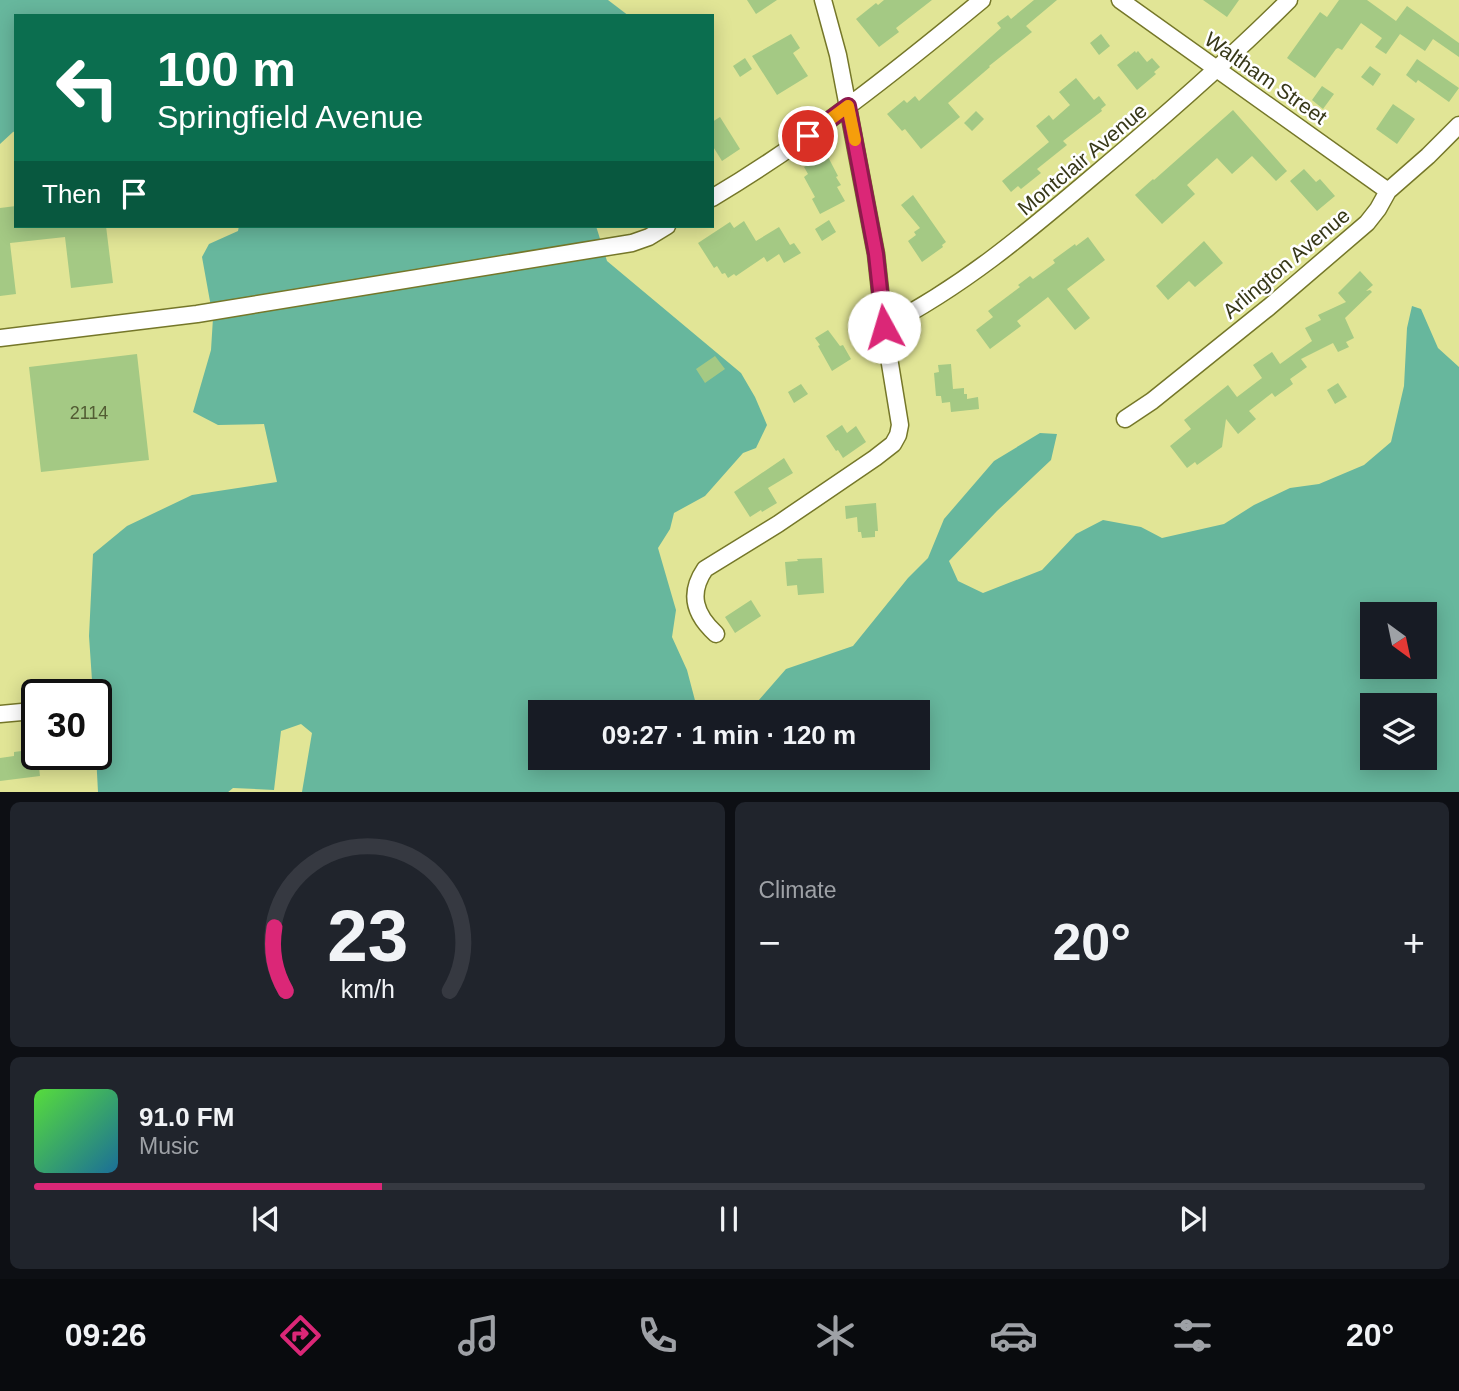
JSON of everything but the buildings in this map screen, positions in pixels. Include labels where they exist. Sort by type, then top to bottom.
[{"type":"street","points":[[716,634],[705,624],[695,600],[696,588],[705,569],[789,516],[894,444],[900,425],[884,327],[876,254],[838,55],[823,0]]},
{"type":"street","points":[[714,197],[788,150],[848,106],[982,0]]},
{"type":"street","name":"Waltham Street","points":[[1120,0],[1388,191]]},
{"type":"street","name":"Montclair Avenue","points":[[884,327],[943,294],[985,265],[1167,115],[1289,0]]},
{"type":"street","name":"Arlington Avenue","points":[[1125,419],[1279,299],[1367,223],[1388,191],[1459,125]]},
{"type":"street","points":[[0,338],[197,314],[632,243],[664,228]]},
{"type":"street","points":[[0,714],[21,712]]},
{"type":"shaded area","points":[[0,0],[608,0],[626,14],[14,14],[14,132],[0,144]]},
{"type":"shaded area","points":[[239,228],[597,228],[607,261],[741,373],[767,425],[756,448],[743,453],[705,496],[674,513],[670,529],[658,548],[676,610],[672,637],[687,670],[695,700],[528,700],[528,770],[930,770],[930,700],[759,700],[786,669],[853,646],[908,578],[928,558],[944,519],[994,461],[1040,433],[1057,434],[1051,460],[949,561],[958,581],[983,593],[1042,570],[1076,534],[1103,520],[1141,527],[1162,538],[1224,524],[1254,505],[1290,488],[1319,484],[1364,465],[1391,442],[1404,386],[1407,328],[1412,306],[1421,309],[1438,348],[1459,367],[1459,792],[302,792],[312,733],[301,724],[281,731],[274,790],[233,788],[228,792],[98,792],[97,770],[112,770],[112,679],[92,679],[89,636],[93,554],[127,526],[192,495],[277,482],[264,424],[218,425],[193,412],[211,350],[213,318],[202,257],[209,244],[238,231]]},
{"type":"slow traffic","points":[[832,118],[848,106],[855,140]]},
{"type":"route","points":[[808,136],[848,106],[876,254],[884,327]]}]
